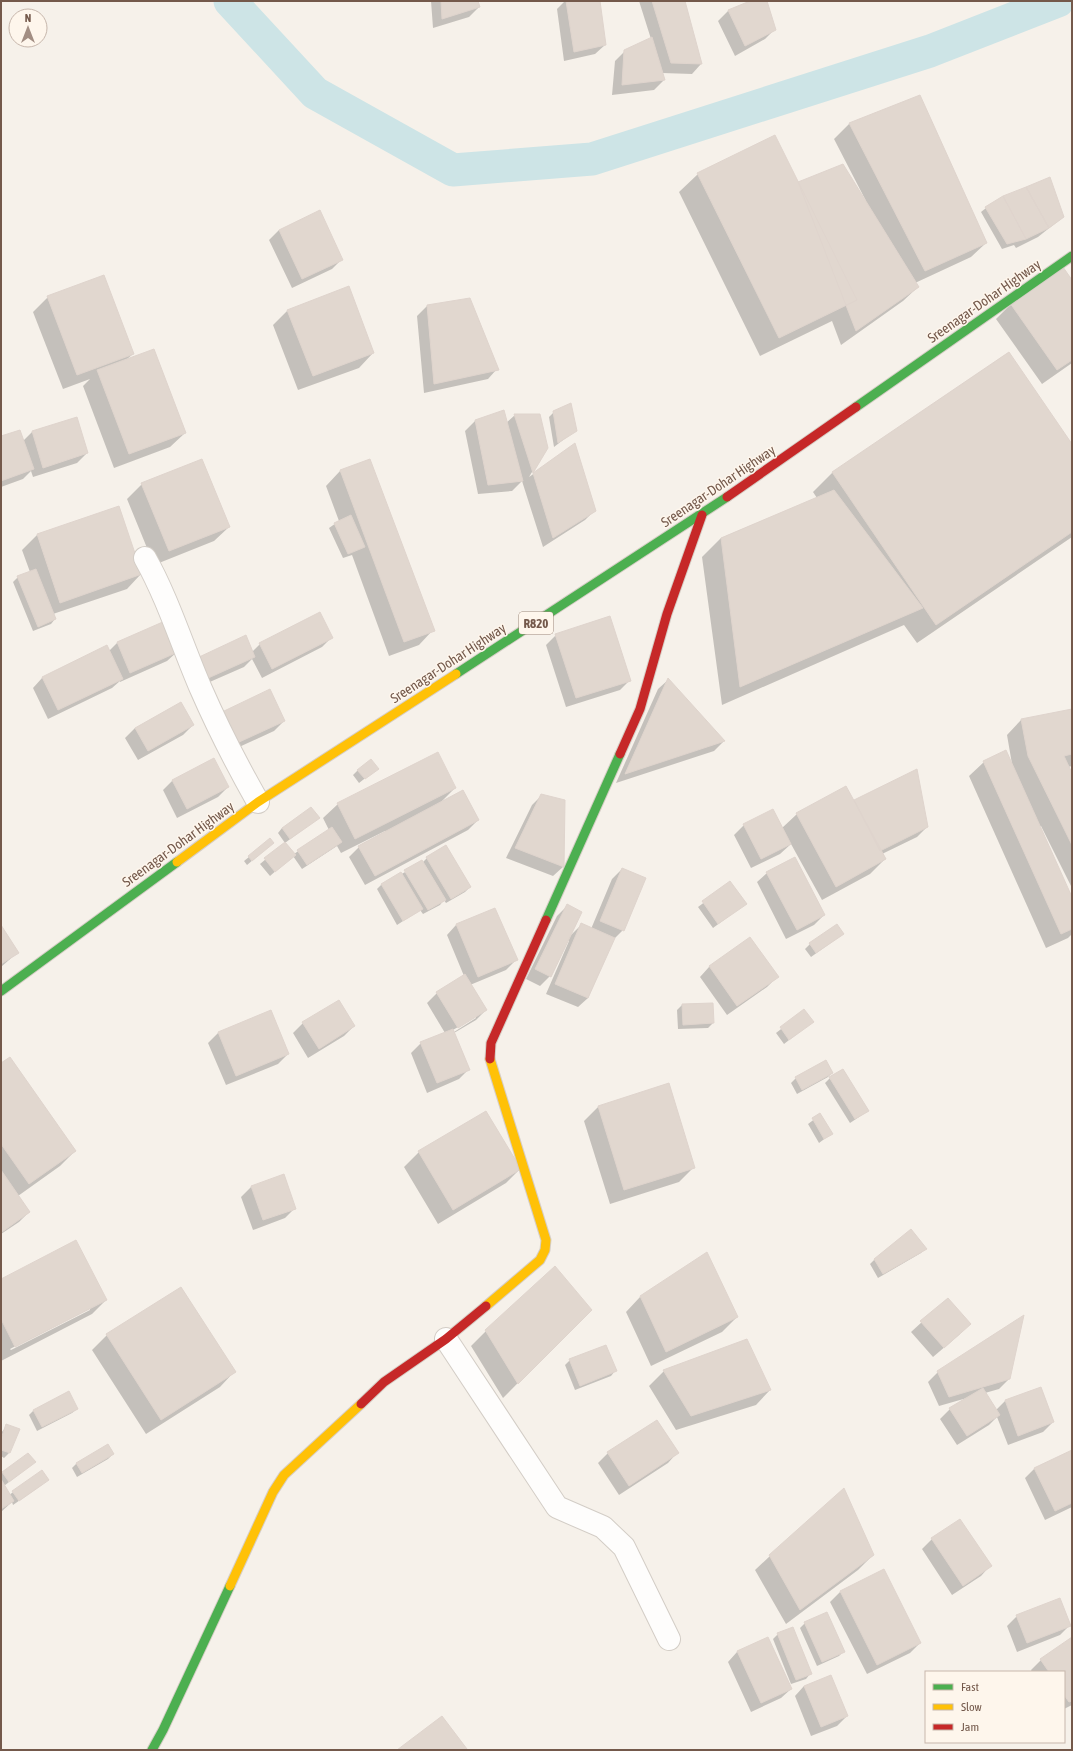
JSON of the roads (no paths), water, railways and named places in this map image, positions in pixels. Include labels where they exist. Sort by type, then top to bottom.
[{"type":"street","name":"Sreenagar-Dohar Highway","points":[[1,991],[258,802],[702,515],[1072,256]]},
{"type":"street","points":[[152,1750],[167,1723],[273,1492],[284,1475],[384,1382],[446,1339],[540,1260],[545,1250],[546,1240],[493,1073],[489,1056],[491,1043],[640,709],[666,614],[702,515]]},
{"type":"street","points":[[145,558],[157,579],[201,689],[236,762],[258,802]]},
{"type":"street","points":[[446,1339],[557,1507],[603,1527],[624,1547],[669,1639]]},
{"type":"waterway","points":[[230,1],[315,93],[453,170],[592,159],[930,51],[1058,1]]}]
